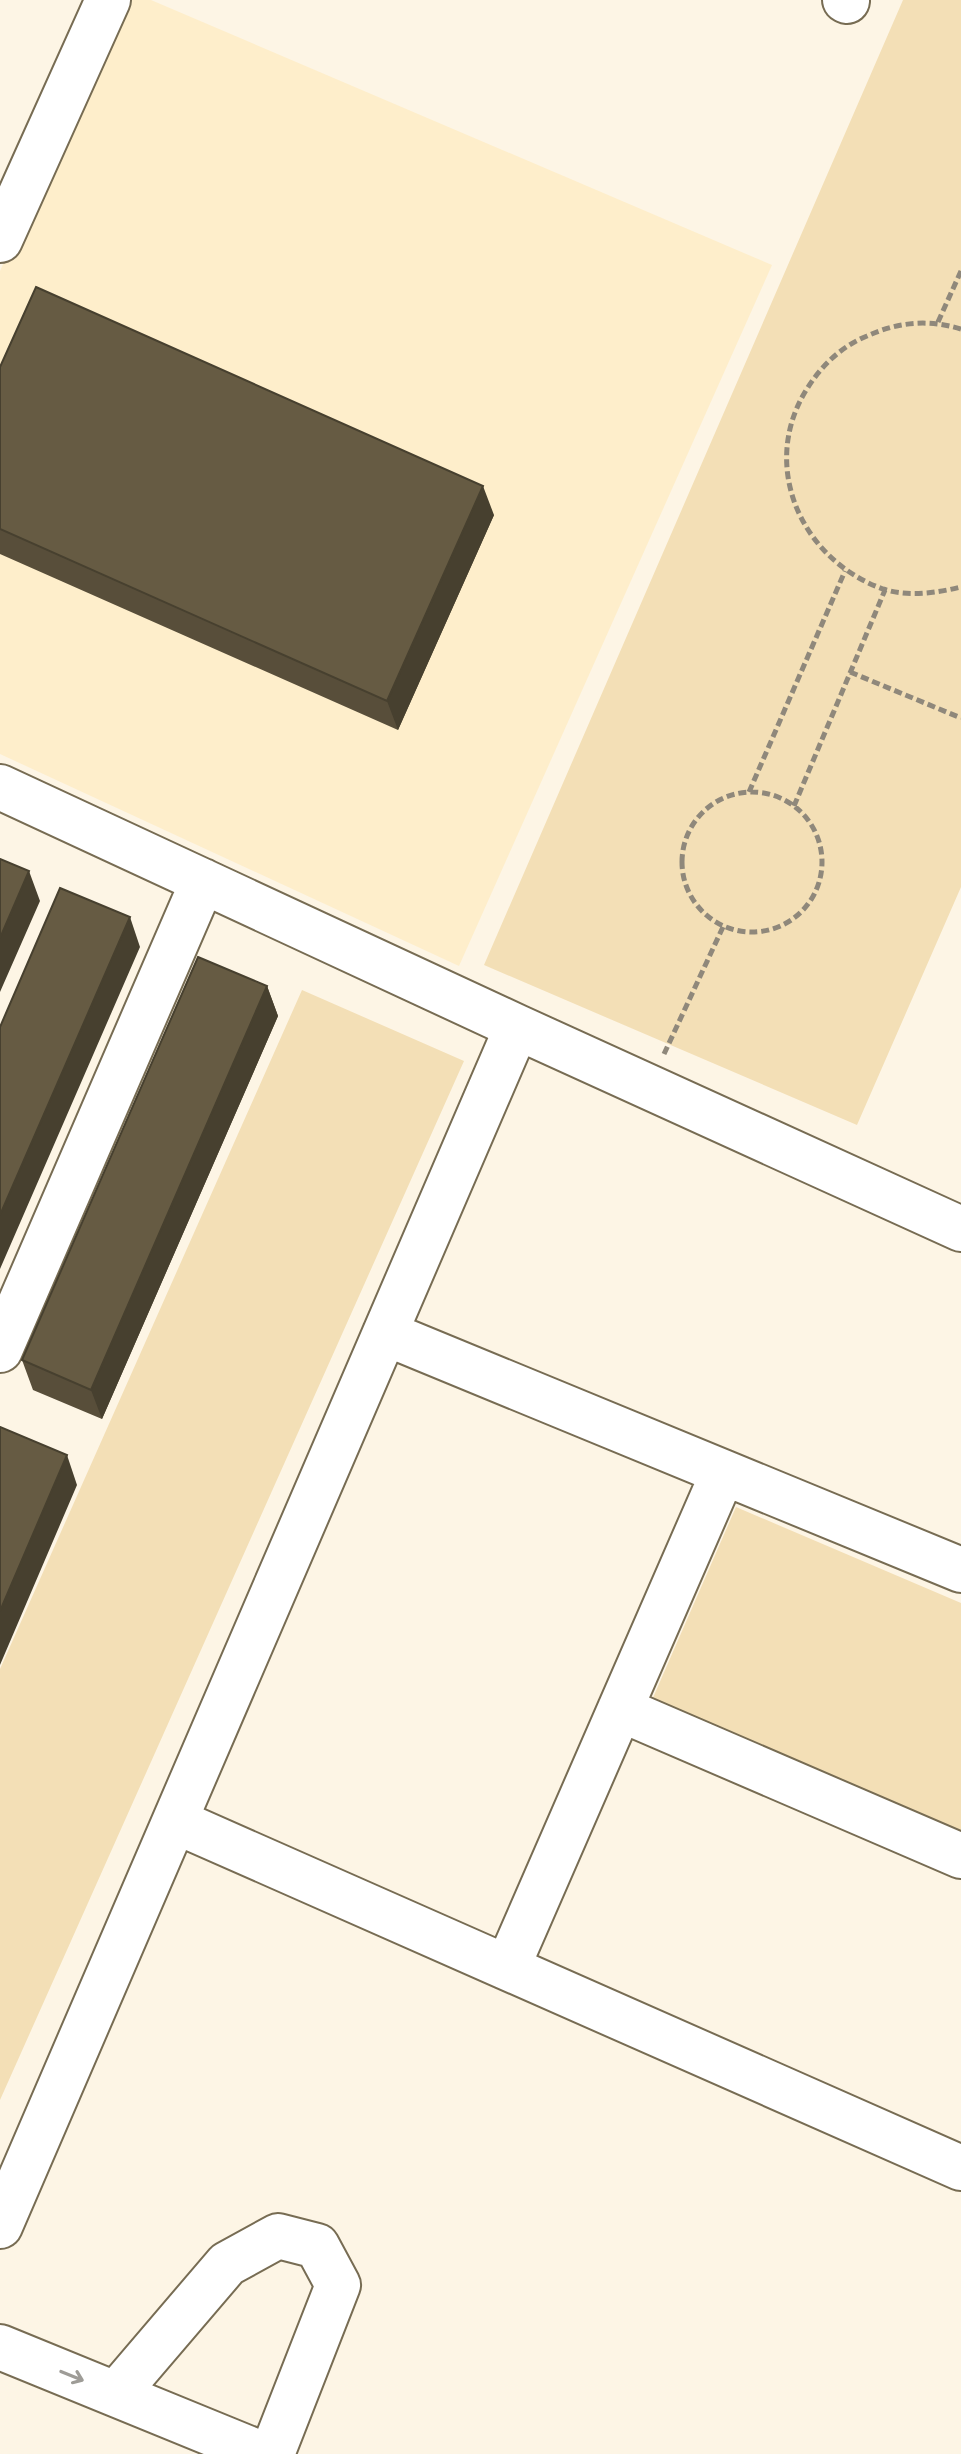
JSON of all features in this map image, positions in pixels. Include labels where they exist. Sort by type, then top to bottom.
[{"type":"street","points":[[0,240],[108,0]]},
{"type":"street","points":[[0,787],[517,1027],[959,1223]]},
{"type":"street","points":[[0,1350],[203,881]]},
{"type":"street","points":[[0,2226],[517,1027]]},
{"type":"street","points":[[385,1333],[961,1570]]},
{"type":"street","points":[[508,1966],[723,1473]]},
{"type":"street","points":[[620,1709],[961,1856]]},
{"type":"street","points":[[175,1821],[961,2168]]},
{"type":"street","points":[[116,2394],[227,2264],[278,2236],[317,2246],[338,2285],[272,2454]]},
{"type":"street","points":[[0,2347],[262,2454]]},
{"type":"path","points":[[938,322],[961,271]]},
{"type":"path","points":[[961,329],[938,322],[893,325],[851,342],[817,372],[794,410],[786,454],[792,500],[812,539],[845,571],[885,590],[930,595],[961,587]]},
{"type":"path","points":[[749,792],[845,571]]},
{"type":"path","points":[[794,806],[885,590]]},
{"type":"path","points":[[850,672],[961,718]]},
{"type":"path","points":[[749,792],[773,795],[794,806],[810,822],[820,843],[822,865],[818,888],[806,908],[789,922],[768,931],[745,933],[723,927],[703,914],[688,895],[681,873],[682,849],[691,827],[706,809],[726,796],[749,792]]},
{"type":"path","points":[[649,1087],[723,927]]},
{"type":"shaded area","points":[[118,0],[151,0],[772,265],[459,966],[0,754],[0,271]]},
{"type":"shaded area","points":[[903,0],[961,0],[961,887],[857,1125],[484,965]]},
{"type":"shaded area","points":[[302,990],[464,1061],[0,2100],[0,1669]]},
{"type":"shaded area","points":[[736,1507],[961,1603],[961,1832],[652,1700]]},
{"type":"building","points":[[36,287],[483,486],[387,701],[0,529],[0,367]]},
{"type":"building","points":[[0,859],[29,871],[0,938]]},
{"type":"building","points":[[60,888],[130,917],[0,1215],[0,1027]]},
{"type":"building","points":[[198,957],[267,986],[91,1390],[22,1360]]},
{"type":"building","points":[[0,1427],[67,1455],[0,1611]]}]
